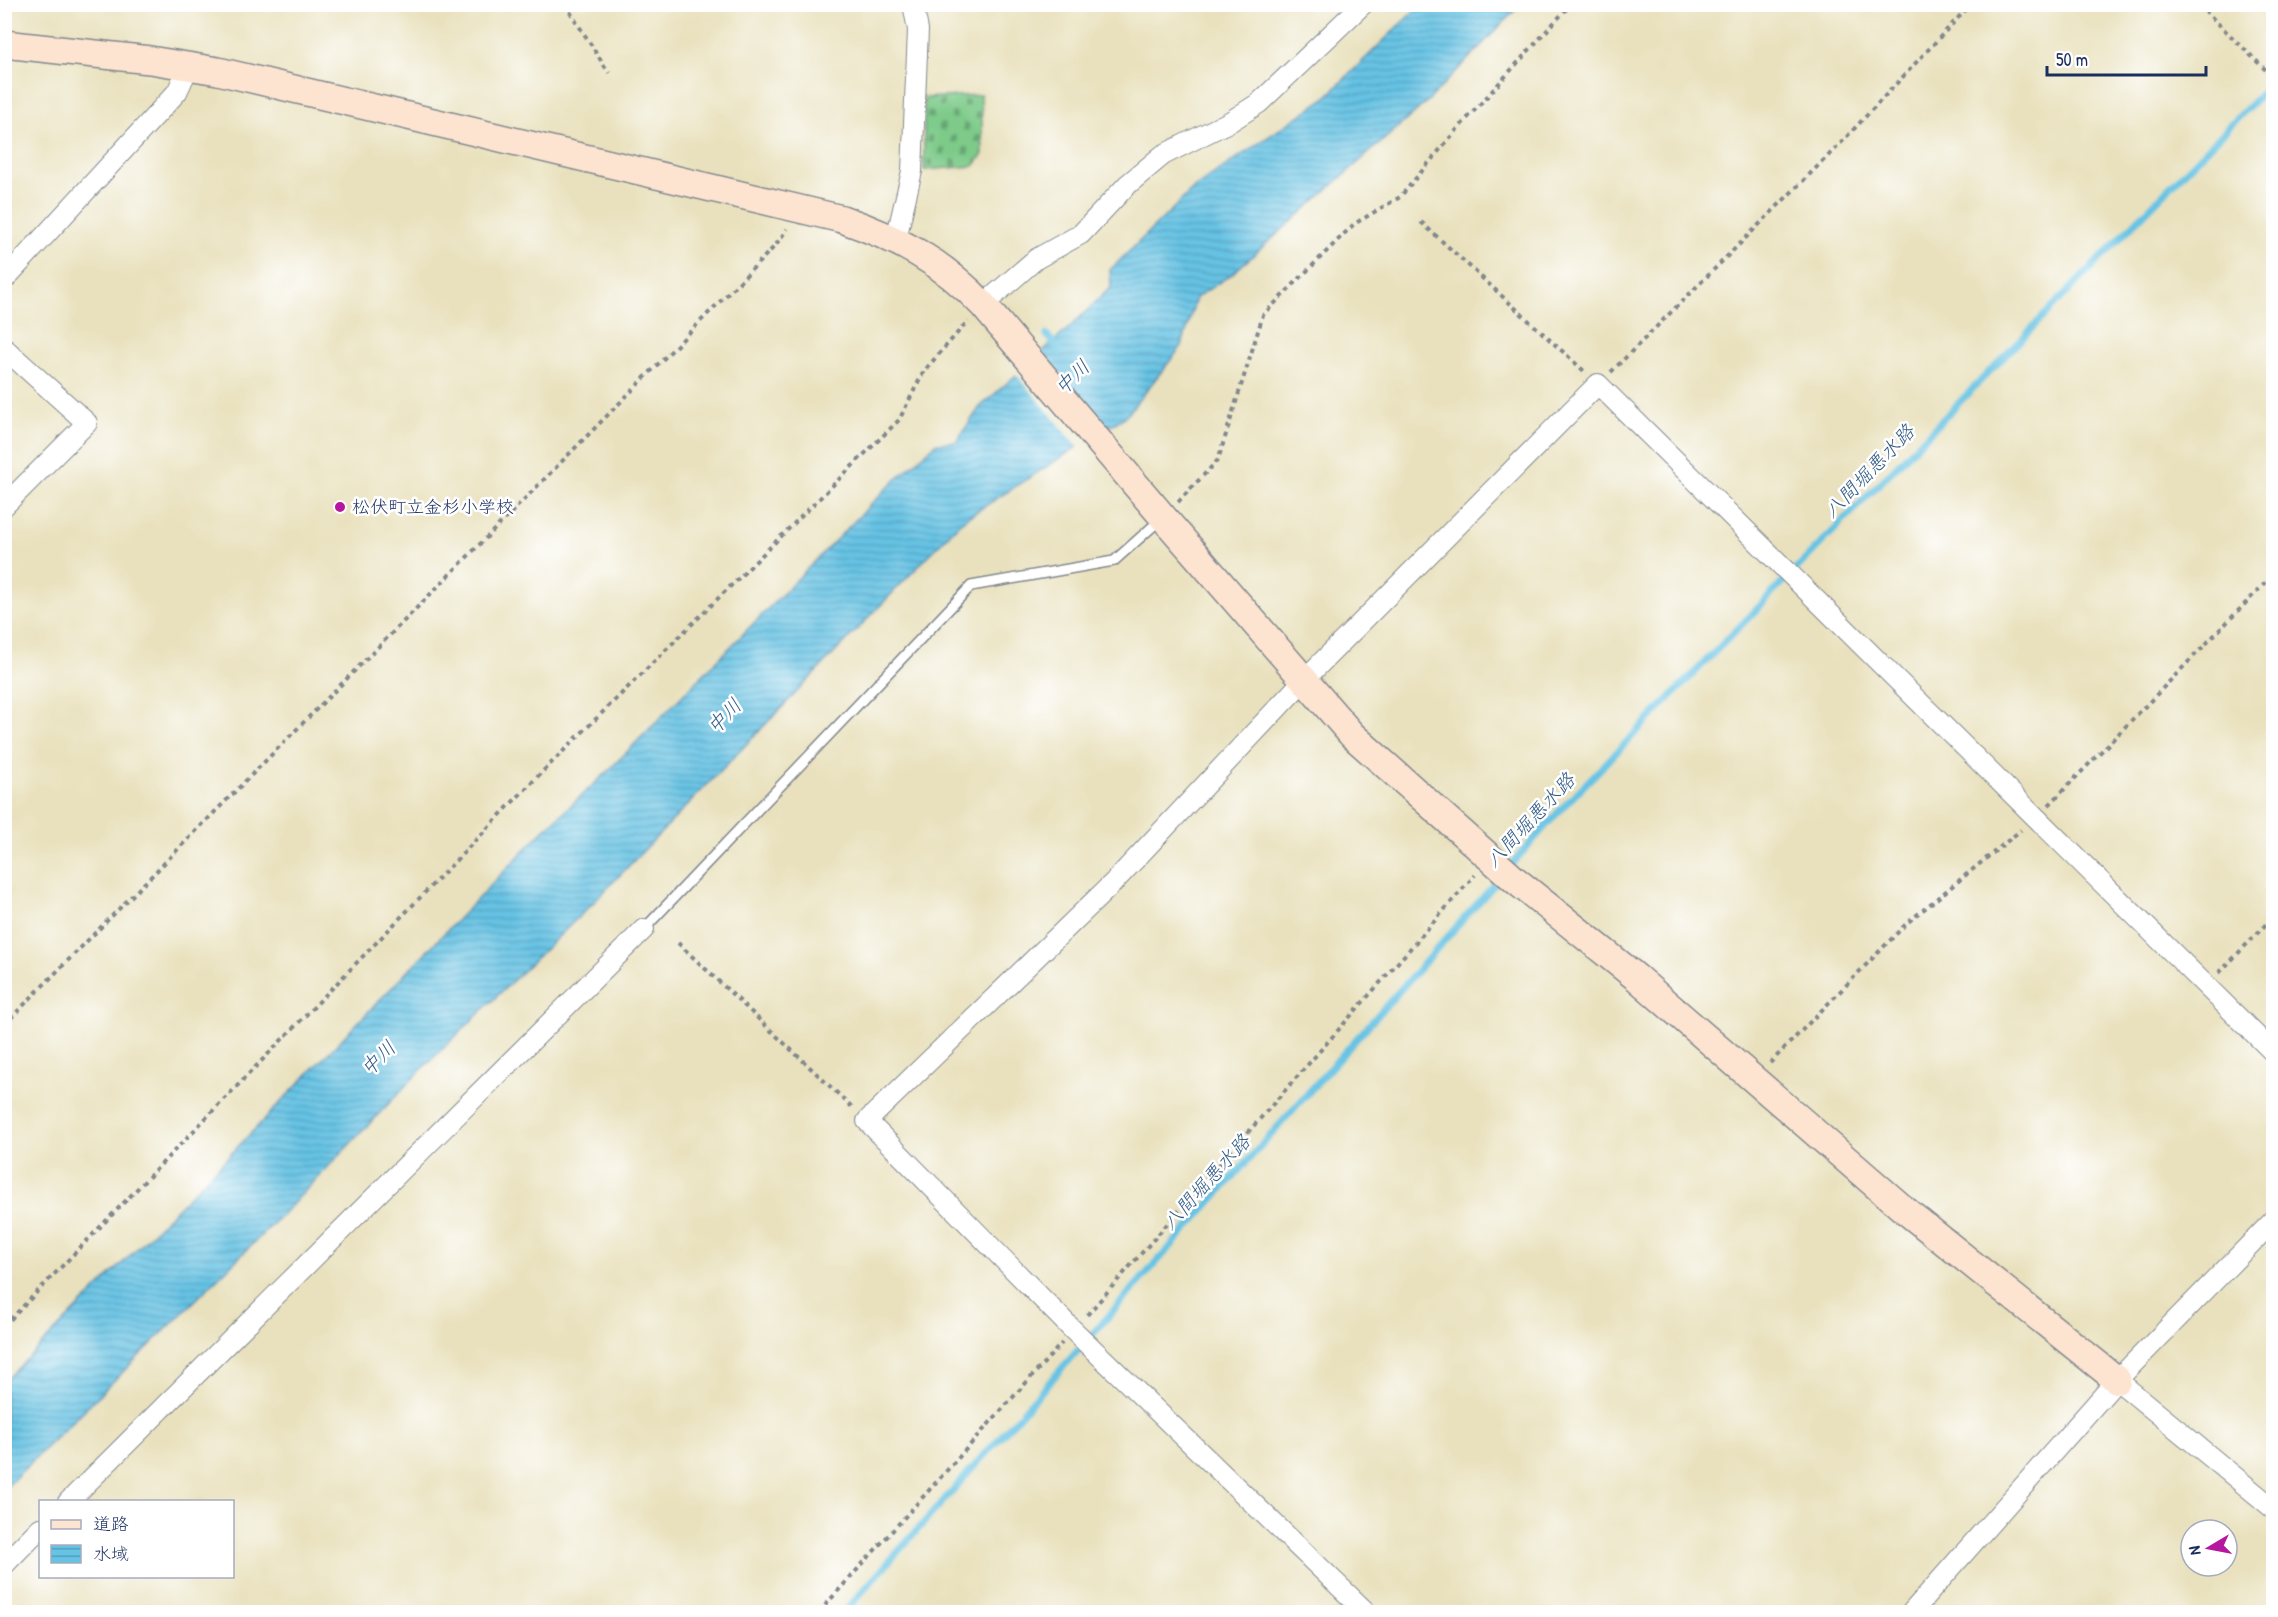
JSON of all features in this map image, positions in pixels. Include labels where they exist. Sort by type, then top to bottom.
[{"type":"street","points":[[896,239],[912,171],[918,40],[913,4]]},
{"type":"street","points":[[986,308],[1036,259],[1081,234],[1127,185],[1163,155],[1231,122],[1259,103],[1363,4]]},
{"type":"street","points":[[4,44],[218,71],[842,219],[896,239],[930,258],[958,280],[986,308],[1303,681],[1352,735],[1515,880],[1637,978],[1901,1207],[2274,1509]]},
{"type":"street","points":[[4,280],[177,92],[189,66]]},
{"type":"street","points":[[4,348],[87,423],[4,506]]},
{"type":"street","points":[[1366,1612],[1073,1330],[867,1121],[1113,883],[1303,681],[1598,384],[2274,1053]]},
{"type":"street","points":[[70,1500],[644,929]]},
{"type":"street","points":[[1912,1612],[2117,1380],[2274,1220]]},
{"type":"street","points":[[4,1565],[39,1529]]},
{"type":"lane","points":[[644,929],[971,586],[1114,561],[1160,514]]},
{"type":"path","points":[[565,4],[609,73]]},
{"type":"path","points":[[1160,514],[1218,460],[1263,315],[1354,224],[1400,197],[1454,133],[1571,4]]},
{"type":"path","points":[[1420,222],[1598,384],[1838,146],[1971,4]]},
{"type":"path","points":[[2198,4],[2274,78]]},
{"type":"path","points":[[4,1026],[775,246],[801,209]]},
{"type":"path","points":[[4,1326],[539,775],[899,420],[924,370],[986,308]]},
{"type":"path","points":[[819,1612],[1492,860]]},
{"type":"path","points":[[2206,987],[2274,916]]},
{"type":"path","points":[[678,943],[867,1121]]},
{"type":"green space","points":[[981,95],[983,154],[974,166],[924,170],[924,98]]},
{"type":"water","name":"中川","points":[[1420,5],[1520,5],[1430,99],[1232,274],[1196,298],[1182,346],[1126,416],[963,520],[593,903],[423,1068],[278,1219],[5,1488],[5,1381],[225,1160],[542,832],[606,773],[890,485],[937,443],[956,442],[980,407],[1069,328],[1111,287],[1110,270],[1195,187],[1325,98]]},
{"type":"pier","points":[[1040,350],[1109,430],[1080,449],[1015,373]]},
{"type":"waterway","name":"八間堀悪水路","points":[[1509,867],[1560,810],[2274,81]]},
{"type":"waterway","points":[[1047,335],[1059,349]]},
{"type":"waterway","name":"八間堀悪水路","points":[[844,1612],[1502,876]]},
{"type":"place","name":"松伏町立金杉小学校","points":[[340,507]]}]
